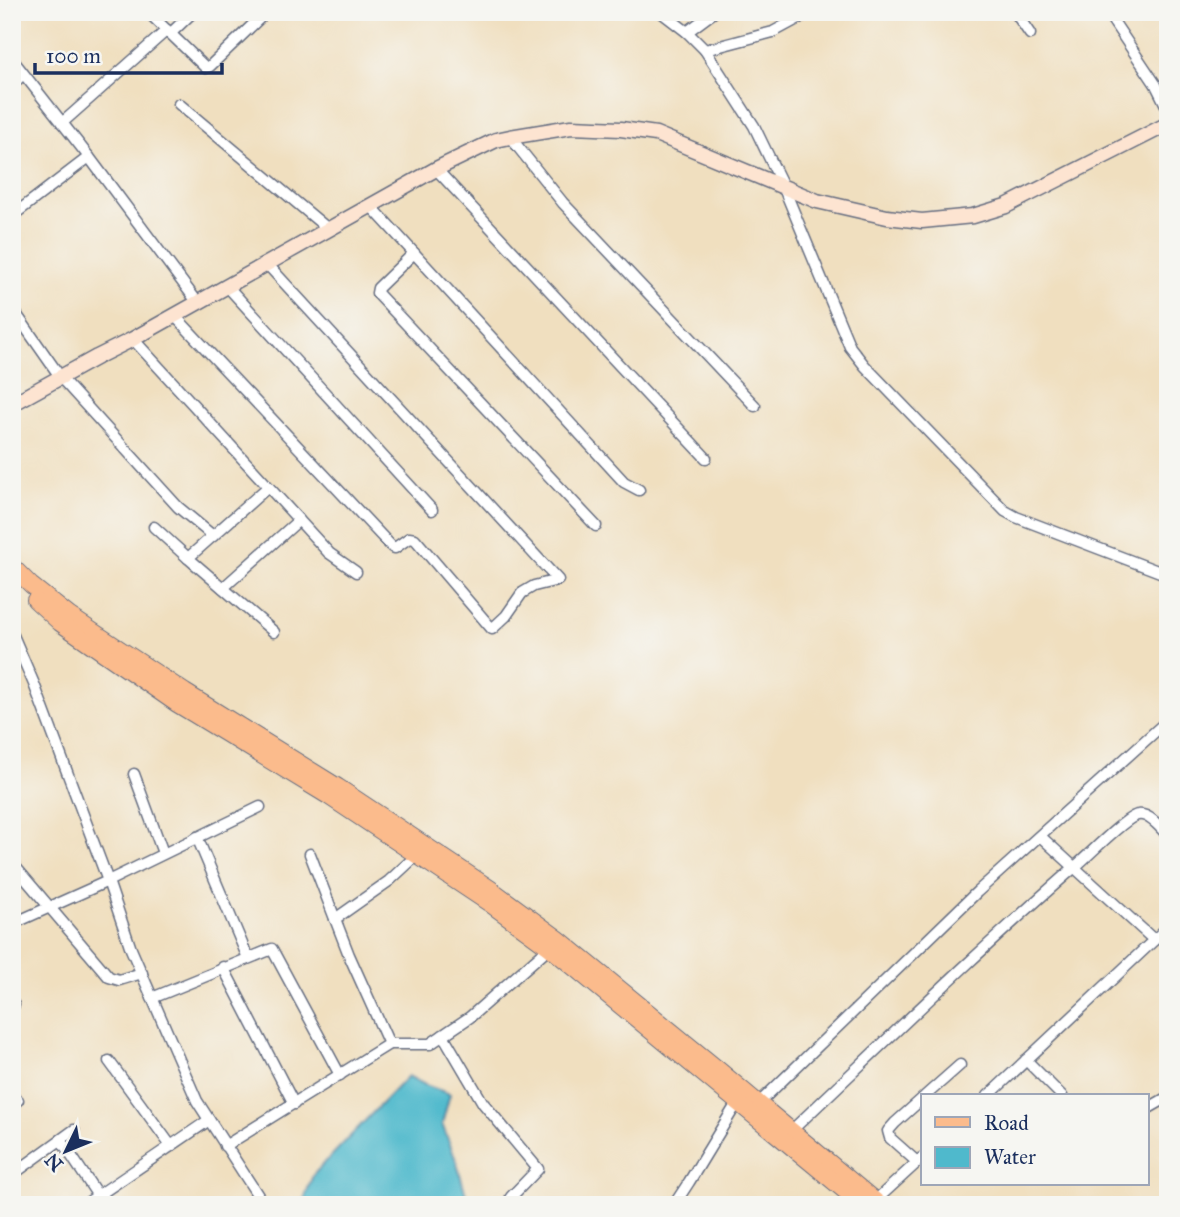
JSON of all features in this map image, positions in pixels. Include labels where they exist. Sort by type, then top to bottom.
[{"type":"main road","points":[[12,566],[70,616],[338,787],[491,889],[737,1103],[873,1203]]},
{"type":"main road","points":[[12,580],[60,623],[177,704],[328,796],[490,904],[554,943],[759,1103],[873,1203]]},
{"type":"street","points":[[148,12],[208,68],[266,12]]},
{"type":"street","points":[[62,123],[193,12]]},
{"type":"street","points":[[661,12],[705,50],[754,126],[783,186],[855,354],[998,506],[1016,517],[1168,575]]},
{"type":"street","points":[[687,33],[714,12]]},
{"type":"street","points":[[705,50],[773,32],[810,12]]},
{"type":"street","points":[[1016,12],[1030,34]]},
{"type":"street","points":[[1107,12],[1156,85],[1168,109]]},
{"type":"street","points":[[12,59],[198,303]]},
{"type":"street","points":[[12,85],[23,74]]},
{"type":"street","points":[[1156,85],[1168,78]]},
{"type":"street","points":[[179,104],[327,229]]},
{"type":"street","points":[[12,404],[133,340],[436,169],[510,136],[571,128],[621,129],[656,134],[817,201],[887,217],[922,221],[973,216],[1006,206],[1168,124]]},
{"type":"street","points":[[510,136],[563,203],[755,406]]},
{"type":"street","points":[[12,216],[89,157]]},
{"type":"street","points":[[436,169],[706,458]]},
{"type":"street","points":[[370,205],[624,482],[639,490]]},
{"type":"street","points":[[414,253],[378,288],[377,293],[596,526]]},
{"type":"street","points":[[175,316],[392,547],[396,548],[409,538],[415,539],[492,629],[506,616],[522,593],[534,586],[558,580],[267,264]]},
{"type":"street","points":[[227,286],[432,510]]},
{"type":"street","points":[[12,308],[61,378],[178,507],[213,536]]},
{"type":"street","points":[[133,340],[328,553],[356,572]]},
{"type":"street","points":[[188,558],[268,487]]},
{"type":"street","points":[[223,588],[299,520]]},
{"type":"street","points":[[154,527],[274,632]]},
{"type":"street","points":[[12,633],[34,684],[131,949],[197,1101],[264,1205]]},
{"type":"street","points":[[759,1103],[977,892],[1168,720]]},
{"type":"street","points":[[134,774],[163,853]]},
{"type":"street","points":[[12,924],[260,807]]},
{"type":"street","points":[[792,1130],[1034,902],[1124,822],[1136,814],[1143,815],[1168,835]]},
{"type":"street","points":[[1040,836],[1154,940]]},
{"type":"street","points":[[197,837],[248,958]]},
{"type":"street","points":[[310,854],[349,955],[389,1044]]},
{"type":"street","points":[[335,919],[389,881],[417,855]]},
{"type":"street","points":[[12,863],[109,977],[118,980],[142,973]]},
{"type":"street","points":[[990,1094],[1168,927]]},
{"type":"street","points":[[225,1146],[389,1044],[430,1044],[470,1017],[554,943]]},
{"type":"street","points":[[152,998],[268,949],[273,950],[340,1074]]},
{"type":"street","points":[[223,967],[294,1104]]},
{"type":"street","points":[[443,1035],[484,1103],[538,1168],[512,1197],[518,1205]]},
{"type":"street","points":[[109,1060],[171,1146]]},
{"type":"street","points":[[1026,1060],[1060,1094]]},
{"type":"street","points":[[927,1094],[960,1065]]},
{"type":"street","points":[[1148,1108],[1168,1097]]},
{"type":"street","points":[[873,1203],[920,1160],[891,1138],[888,1131],[921,1100]]},
{"type":"street","points":[[674,1205],[737,1103]]},
{"type":"street","points":[[84,1205],[100,1200],[209,1121]]},
{"type":"street","points":[[12,1175],[74,1130]]},
{"type":"street","points":[[61,1140],[100,1200]]},
{"type":"water","points":[[408,1076],[450,1094],[442,1124],[469,1205],[302,1205],[313,1175]]}]
